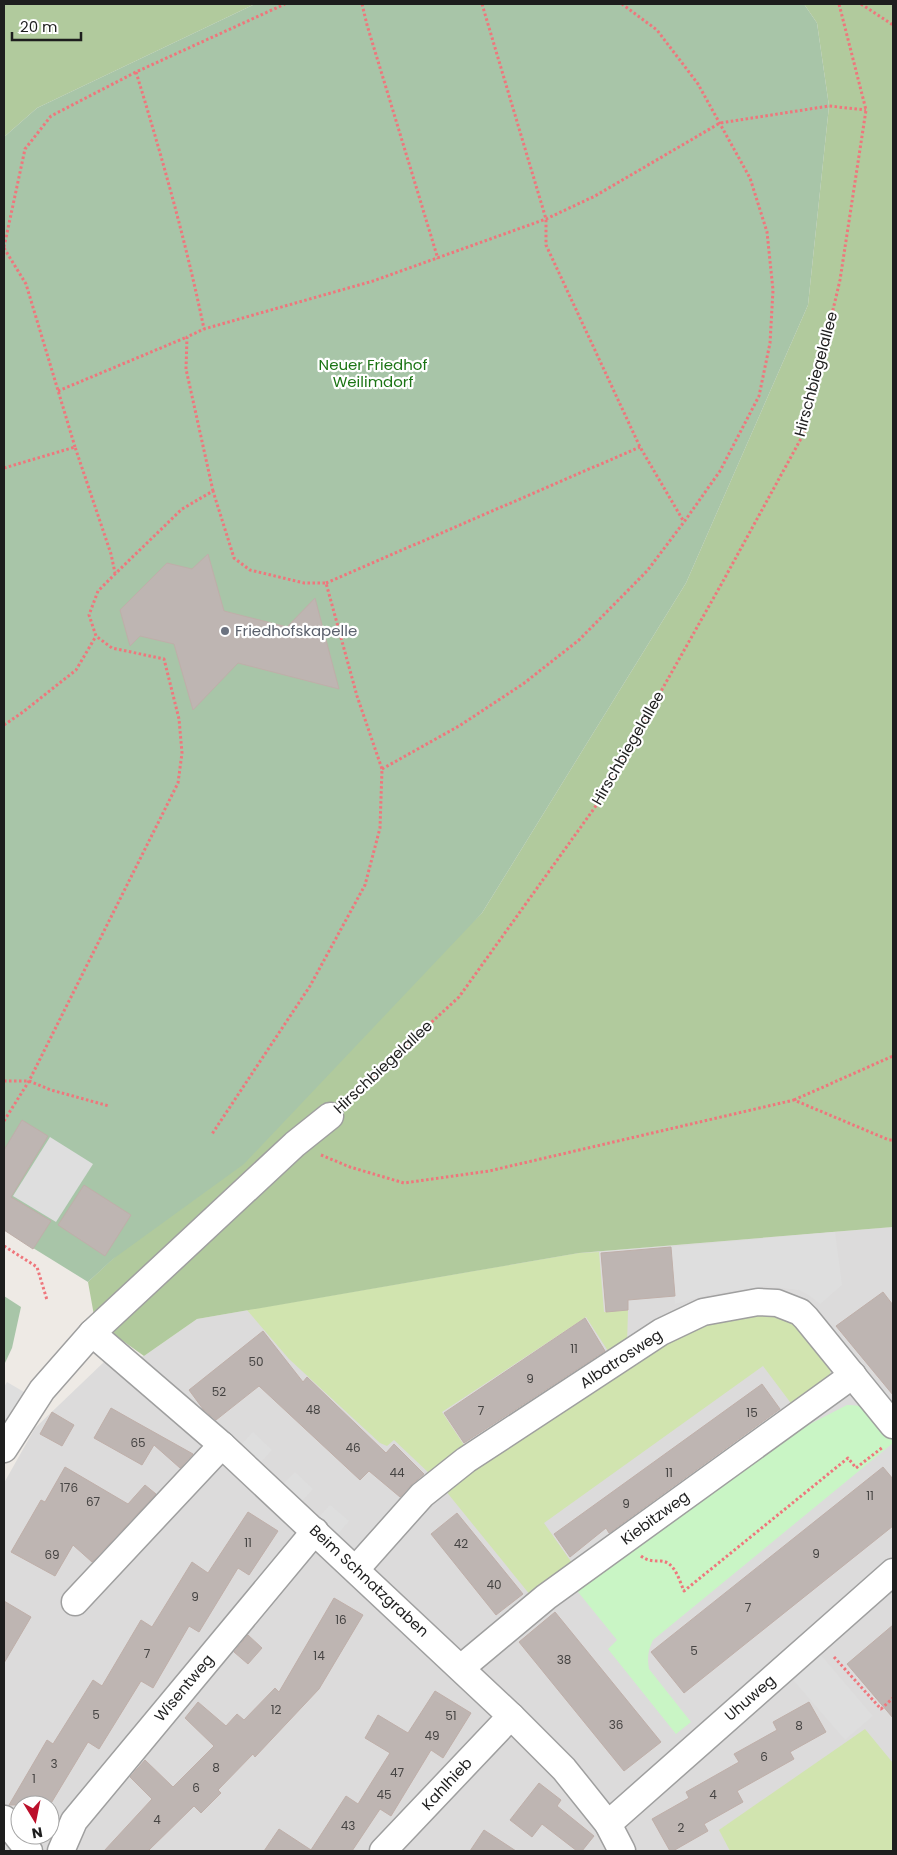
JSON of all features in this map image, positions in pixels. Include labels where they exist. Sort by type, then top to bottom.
[{"type":"street","name":"Hirschbiegelallee","points":[[4,1449],[42,1390],[92,1333],[295,1144],[330,1116]]},
{"type":"street","name":"Albatrosweg","points":[[356,1569],[422,1495],[466,1460],[660,1332],[703,1312],[758,1302],[777,1302],[800,1312],[853,1375],[890,1435]]},
{"type":"street","name":"Beim Schnatzgraben","points":[[92,1333],[222,1445],[511,1716],[564,1769],[608,1824],[622,1851]]},
{"type":"street","name":"Kiebitzweg","points":[[461,1668],[546,1597],[853,1375]]},
{"type":"street","points":[[75,1602],[222,1445]]},
{"type":"street","name":"Wisentweg","points":[[61,1851],[74,1821],[314,1531]]},
{"type":"street","name":"Uhuweg","points":[[608,1824],[813,1649],[893,1572]]},
{"type":"street","name":"Kahlhieb","points":[[383,1851],[511,1716]]},
{"type":"street","points":[[4,1819],[29,1851]]},
{"type":"path","points":[[115,574],[26,284],[4,248],[25,149],[51,116],[136,72],[285,4]]},
{"type":"path","points":[[362,4],[438,259]]},
{"type":"path","points":[[482,4],[546,220],[546,245],[640,447],[684,522]]},
{"type":"path","points":[[382,769],[458,726],[523,684],[579,640],[647,571],[684,522],[720,471],[759,396],[770,342],[773,290],[767,232],[750,178],[698,84],[657,30],[622,4]]},
{"type":"path","name":"Hirschbiegelallee","points":[[330,1116],[459,997],[598,803],[804,433],[840,280],[866,110],[840,4]]},
{"type":"path","points":[[862,4],[893,25]]},
{"type":"path","points":[[136,72],[190,262],[204,329]]},
{"type":"path","points":[[58,391],[204,329],[373,281],[546,220],[595,196],[720,123],[829,106],[866,110]]},
{"type":"path","points":[[187,337],[186,369],[213,491],[234,558],[250,570],[304,583],[326,583],[640,447]]},
{"type":"path","points":[[4,468],[75,447]]},
{"type":"path","points":[[4,1121],[29,1081],[178,783],[182,753],[180,720],[164,659],[112,648],[96,636],[89,615],[98,591],[115,574],[182,509],[213,491]]},
{"type":"path","points":[[212,1134],[310,986],[364,885],[380,828],[382,769],[357,696],[326,583]]},
{"type":"path","points":[[4,725],[76,670],[96,636]]},
{"type":"path","points":[[295,1144],[350,1167],[404,1183],[489,1171],[794,1100],[893,1056]]},
{"type":"path","points":[[4,1081],[29,1081],[52,1090],[109,1106]]},
{"type":"path","points":[[794,1100],[893,1140]]},
{"type":"path","points":[[4,1246],[36,1267],[47,1300]]},
{"type":"path","points":[[627,1538],[645,1559],[664,1561],[670,1565],[684,1591],[848,1458],[856,1468],[890,1435]]},
{"type":"path","points":[[813,1649],[881,1709],[893,1698]]},
{"type":"shaded area","points":[[50,1137],[93,1164],[56,1222],[13,1196]]},
{"type":"shaded area","points":[[893,1227],[893,1851],[4,1851],[4,1483],[35,1428],[105,1361],[144,1356],[197,1319],[579,1253]]},
{"type":"shaded area","points":[[835,1232],[842,1285],[820,1304],[799,1290],[766,1286],[712,1294],[675,1304],[669,1247]]},
{"type":"shaded area","points":[[7,1382],[24,1392],[4,1428],[4,1387]]},
{"type":"shaded area","points":[[253,1432],[272,1450],[259,1464],[240,1446]]},
{"type":"shaded area","points":[[295,1472],[313,1489],[301,1502],[282,1485]]},
{"type":"shaded area","points":[[330,1505],[349,1521],[337,1535],[318,1518]]},
{"type":"shaded area","points":[[821,1655],[873,1716],[845,1740],[793,1680]]},
{"type":"green space","points":[[4,4],[255,4],[37,108],[4,137]]},
{"type":"green space","name":"Neuer Friedhof Weilimdorf","points":[[255,4],[804,4],[817,23],[829,106],[808,305],[686,583],[482,913],[244,1164],[113,1259],[88,1282],[4,1230],[4,137],[37,108]]},
{"type":"green space","points":[[804,4],[893,4],[893,1227],[579,1253],[197,1319],[144,1356],[95,1321],[88,1282],[482,913],[686,583],[808,305],[829,106],[817,23]]},
{"type":"green space","points":[[599,1252],[604,1312],[628,1310],[627,1344],[610,1354],[586,1317],[442,1412],[466,1448],[431,1475],[394,1440],[387,1446],[380,1443],[289,1359],[247,1310],[579,1253]]},
{"type":"green space","points":[[4,1296],[21,1307],[12,1348],[4,1365]]},
{"type":"green space","points":[[764,1315],[781,1317],[791,1321],[828,1361],[831,1370],[829,1377],[793,1406],[763,1366],[544,1523],[572,1563],[531,1596],[445,1490],[476,1465],[682,1334],[743,1317]]},
{"type":"green space","points":[[847,1405],[864,1408],[874,1416],[884,1427],[893,1443],[653,1640],[648,1654],[649,1669],[691,1722],[676,1734],[608,1649],[617,1640],[574,1587],[779,1440]]},
{"type":"green space","points":[[865,1729],[893,1763],[893,1851],[730,1851],[719,1830]]},
{"type":"building","name":"Friedhofskapelle","points":[[208,554],[224,611],[287,627],[315,598],[339,689],[238,663],[193,710],[174,644],[140,636],[130,646],[120,610],[167,563],[192,569]]},
{"type":"building","points":[[22,1120],[48,1136],[11,1197],[51,1221],[33,1249],[4,1230],[4,1150]]},
{"type":"building","points":[[84,1185],[131,1215],[105,1256],[58,1225]]},
{"type":"building","points":[[671,1247],[675,1296],[628,1300],[628,1310],[606,1312],[601,1253]]},
{"type":"building","points":[[883,1292],[893,1305],[893,1395],[836,1326]]},
{"type":"building","points":[[585,1318],[605,1351],[464,1443],[444,1413]]},
{"type":"building","points":[[263,1331],[303,1382],[307,1377],[386,1453],[394,1444],[424,1474],[400,1497],[369,1471],[360,1480],[259,1386],[216,1420],[203,1409],[189,1390]]},
{"type":"building","points":[[762,1384],[780,1409],[609,1533],[606,1528],[570,1557],[554,1534]]},
{"type":"building","points":[[111,1408],[193,1454],[180,1468],[154,1445],[142,1465],[94,1438]]},
{"type":"building","points":[[52,1412],[74,1425],[62,1446],[40,1434]]},
{"type":"building","points":[[65,1467],[128,1504],[145,1485],[156,1494],[92,1562],[73,1545],[55,1576],[11,1552],[41,1500],[45,1502]]},
{"type":"building","points":[[883,1467],[893,1479],[893,1526],[684,1693],[651,1652]]},
{"type":"building","points":[[248,1512],[278,1531],[249,1575],[238,1568],[199,1632],[189,1626],[153,1688],[141,1681],[99,1749],[88,1742],[56,1795],[15,1795],[47,1740],[53,1744],[93,1680],[102,1686],[141,1620],[152,1627],[192,1562],[208,1573]]},
{"type":"building","points":[[457,1513],[523,1594],[496,1615],[431,1534]]},
{"type":"building","points":[[334,1598],[363,1615],[319,1689],[255,1757],[253,1754],[218,1790],[221,1793],[201,1813],[194,1806],[148,1851],[104,1851],[152,1799],[130,1777],[145,1760],[173,1787],[214,1746],[185,1718],[198,1702],[226,1726],[237,1714],[244,1720],[275,1688],[279,1692]]},
{"type":"building","points":[[4,1601],[31,1617],[4,1663]]},
{"type":"building","points":[[555,1612],[661,1742],[624,1771],[519,1642]]},
{"type":"building","points":[[893,1625],[893,1718],[847,1664]]},
{"type":"building","points":[[248,1635],[262,1648],[248,1664],[234,1652]]},
{"type":"building","points":[[435,1691],[471,1713],[443,1758],[431,1750],[391,1816],[380,1809],[352,1851],[264,1851],[279,1829],[311,1850],[346,1796],[358,1804],[390,1753],[365,1738],[378,1715],[408,1733]]},
{"type":"building","points":[[809,1702],[826,1732],[790,1752],[794,1759],[737,1791],[743,1802],[704,1824],[708,1831],[670,1851],[652,1819],[689,1798],[686,1792],[739,1762],[734,1754],[777,1730],[773,1722]]},
{"type":"building","points":[[539,1783],[561,1800],[557,1806],[594,1836],[582,1851],[577,1851],[542,1824],[532,1837],[510,1820]]},
{"type":"building","points":[[484,1830],[516,1851],[470,1851]]},
{"type":"place","name":"Friedhofskapelle","points":[[225,631]]}]
